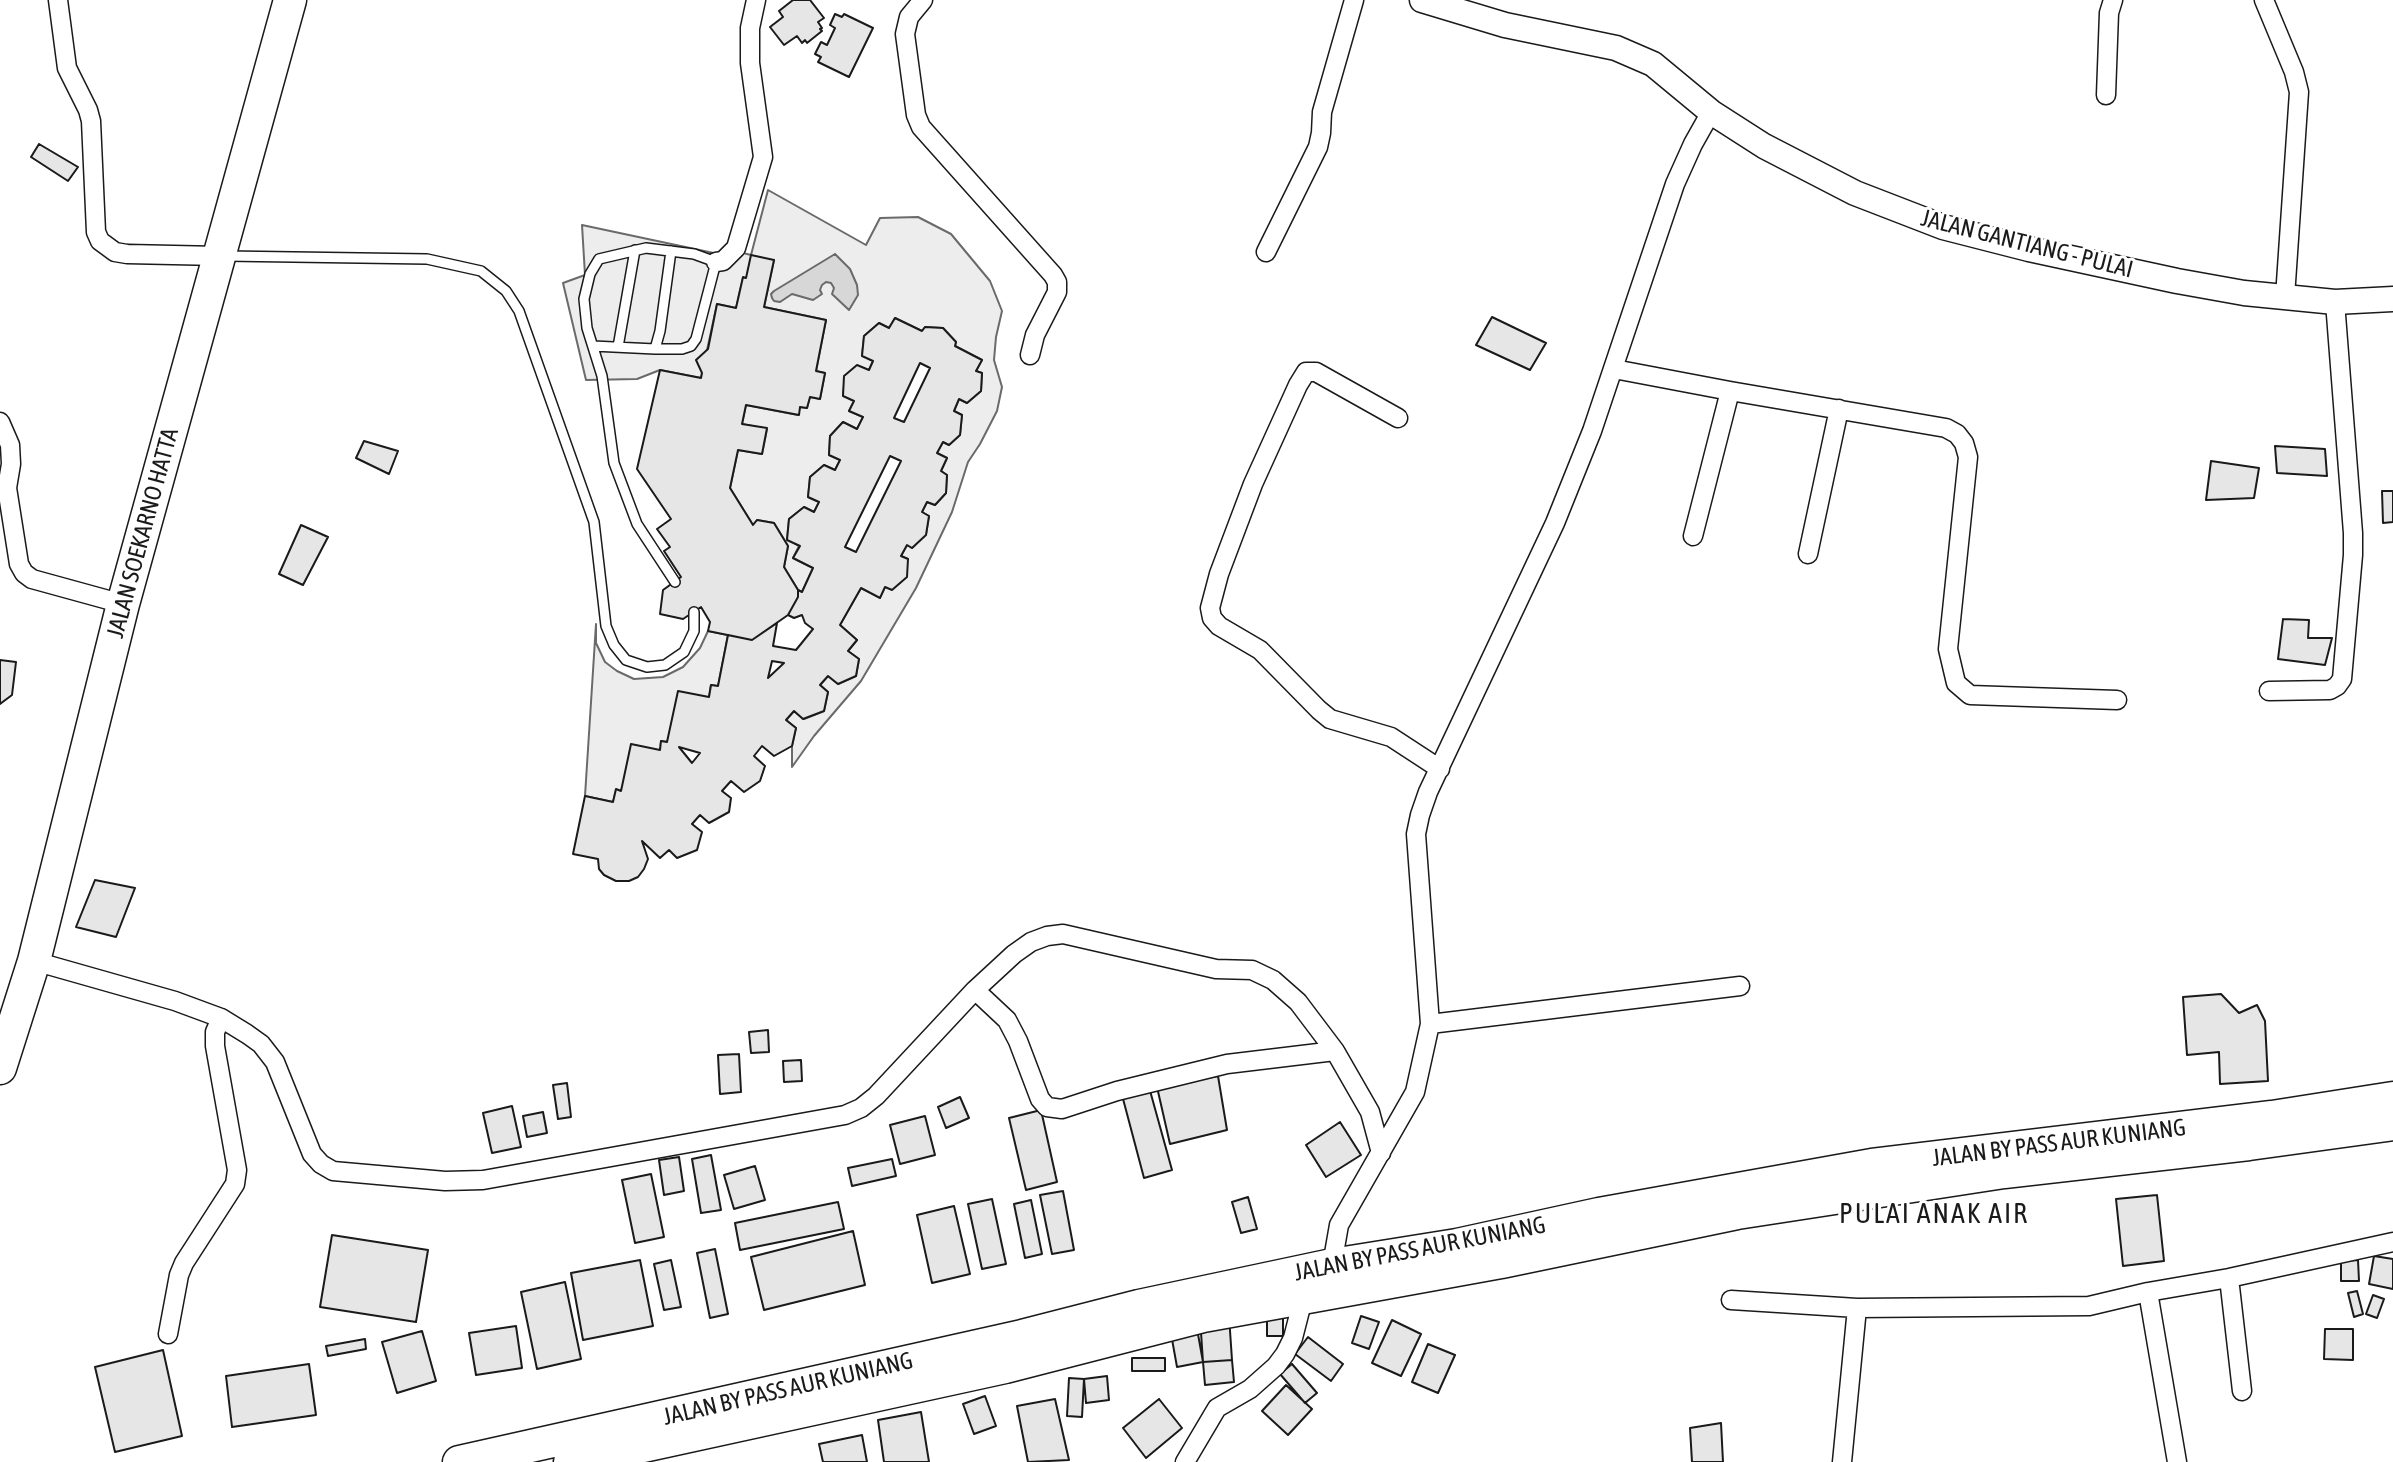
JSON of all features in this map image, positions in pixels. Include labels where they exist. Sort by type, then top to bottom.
[{"type":"highway","name":"JALAN SOEKARNO HATTA","points":[[0,1068],[34,961],[123,604],[290,0]]},
{"type":"highway","name":"JALAN BY PASS AUR KUNIANG","points":[[570,1462],[1024,1349],[1139,1306],[1332,1265],[1658,1218],[1872,1165],[2257,1119],[2389,1112]]},
{"type":"highway","name":"JALAN BY PASS AUR KUNIANG","points":[[459,1462],[1024,1349],[1303,1299],[1601,1228]]},
{"type":"street","points":[[58,0],[67,68],[91,121],[96,232],[100,241],[115,252],[127,254],[219,256]]},
{"type":"street","points":[[716,262],[723,261],[736,248],[763,157],[750,63],[750,28],[756,0]]},
{"type":"street","points":[[923,0],[909,17],[905,34],[916,115],[921,127],[1057,282],[1057,292],[1035,335],[1030,355]]},
{"type":"street","points":[[1266,252],[1318,147],[1322,112],[1354,0]]},
{"type":"street","name":"JALAN GANTIANG - PULAI","points":[[1422,0],[1505,25],[1616,48],[1653,64],[1711,112],[1764,146],[1855,193],[1943,227],[2029,249],[2244,293],[2335,302],[2393,299]]},
{"type":"street","points":[[2106,95],[2109,13],[2113,0]]},
{"type":"street","points":[[2264,0],[2294,72],[2299,92],[2285,297]]},
{"type":"street","points":[[1332,1265],[1339,1225],[1415,1092],[1430,1024],[1416,834],[1428,792],[1555,523],[1614,369],[1675,184],[1711,112]]},
{"type":"street","points":[[2269,691],[2330,690],[2342,679],[2353,533],[2335,302]]},
{"type":"street","points":[[1614,369],[1946,428],[1957,434],[1964,443],[1968,457],[1948,649],[1956,683],[1970,695],[2117,700]]},
{"type":"street","points":[[1398,418],[1316,372],[1306,372],[1253,484],[1219,574],[1210,608],[1212,618],[1219,626],[1260,650],[1330,719],[1391,737],[1440,769]]},
{"type":"street","points":[[1693,536],[1730,391]]},
{"type":"street","points":[[1808,554],[1839,409]]},
{"type":"street","points":[[0,422],[10,445],[7,488],[19,564],[24,573],[32,579],[123,604]]},
{"type":"street","points":[[34,961],[175,1001],[221,1018],[254,1039],[275,1062],[312,1154],[333,1171],[445,1181],[483,1180],[845,1115],[876,1096],[975,990],[1014,954],[1031,942],[1063,934],[1216,969],[1252,970],[1273,980],[1298,1002],[1335,1051],[1370,1112],[1381,1153]]},
{"type":"street","points":[[1430,1024],[1740,986]]},
{"type":"street","points":[[975,990],[1007,1020],[1040,1099],[1047,1107],[1062,1109],[1117,1091],[1227,1064],[1335,1051]]},
{"type":"street","points":[[168,1334],[184,1263],[235,1184],[237,1170],[215,1046],[215,1032],[221,1018]]},
{"type":"street","points":[[1731,1300],[1857,1308],[2089,1306],[2393,1242]]},
{"type":"street","points":[[2229,1278],[2242,1391]]},
{"type":"street","points":[[2148,1292],[2177,1462]]},
{"type":"street","points":[[1185,1462],[1217,1408],[1250,1389],[1285,1354],[1293,1338],[1303,1299]]},
{"type":"street","points":[[1842,1462],[1857,1308]]},
{"type":"lane","points":[[593,346],[655,349],[691,346],[696,339],[716,262],[694,254],[646,248],[599,259],[590,274],[584,299],[587,328],[602,376],[614,463],[637,524],[675,582]]},
{"type":"lane","points":[[618,347],[635,250]]},
{"type":"lane","points":[[655,349],[671,251]]},
{"type":"lane","points":[[219,256],[427,259],[481,271],[506,291],[525,326],[594,522],[606,626],[614,645],[626,660],[647,667],[665,665],[684,652],[694,631],[694,612]]},
{"type":"shaded area","points":[[768,190],[866,245],[880,218],[918,217],[951,234],[990,281],[1002,311],[994,360],[1002,387],[997,411],[968,462],[952,512],[916,588],[861,681],[792,767],[796,728],[786,720],[794,711],[804,719],[824,711],[828,692],[820,685],[828,676],[838,684],[856,676],[859,659],[848,651],[857,640],[840,625],[861,588],[880,597],[908,559],[901,556],[907,545],[912,548],[926,534],[929,516],[922,512],[927,502],[935,505],[946,493],[947,475],[941,471],[947,458],[937,453],[943,442],[949,445],[960,435],[962,415],[954,411],[959,399],[967,403],[981,391],[982,373],[976,371],[982,360],[955,346],[956,342],[943,328],[925,327],[922,331],[895,318],[889,328],[879,323],[864,336],[862,355],[873,361],[869,370],[845,376],[843,395],[854,401],[849,411],[863,417],[857,429],[843,422],[830,436],[829,455],[840,460],[835,470],[824,465],[810,477],[808,497],[819,502],[814,512],[804,507],[789,519],[787,539],[799,546],[793,558],[813,568],[802,592],[784,567],[788,546],[774,523],[757,520],[753,525],[730,488],[738,450],[762,454],[767,429],[742,424],[746,405],[798,415],[800,407],[807,408],[810,397],[820,399],[825,373],[816,371],[826,320],[764,307],[774,260],[743,278],[736,308],[717,304],[701,378],[660,370],[637,379],[586,380],[563,283],[585,275],[582,225],[723,255],[727,249],[751,255]]},
{"type":"shaded area","points":[[835,254],[850,269],[857,285],[858,295],[849,310],[832,294],[834,288],[831,283],[826,282],[820,290],[822,294],[813,300],[792,294],[780,302],[774,301],[771,294],[774,291]]},
{"type":"shaded area","points":[[596,624],[596,643],[605,662],[634,679],[663,677],[683,667],[700,648],[708,631],[728,635],[718,686],[711,685],[709,697],[667,742],[661,741],[660,750],[621,791],[616,790],[613,802],[585,796]]},
{"type":"building","points":[[793,0],[810,0],[824,18],[818,22],[822,31],[807,43],[805,40],[802,43],[797,36],[784,45],[770,27],[783,17],[779,11]]},
{"type":"building","points":[[835,14],[842,17],[844,14],[873,28],[849,77],[818,62],[821,57],[815,54],[821,42],[827,45],[835,28],[830,25]]},
{"type":"building","points":[[39,144],[78,167],[68,181],[31,157]]},
{"type":"building","points":[[751,255],[774,260],[764,307],[826,320],[816,371],[825,373],[820,399],[810,397],[807,408],[800,407],[799,415],[746,405],[742,424],[767,428],[762,454],[738,450],[730,488],[753,525],[757,520],[774,523],[788,546],[784,567],[798,590],[798,597],[788,615],[752,640],[708,631],[710,622],[701,607],[683,619],[660,614],[663,590],[681,577],[664,551],[670,547],[657,529],[671,519],[637,469],[660,370],[701,378],[696,360],[708,349],[717,304],[736,308]]},
{"type":"building","points":[[1492,317],[1546,343],[1530,370],[1476,345]]},
{"type":"building","points":[[895,318],[922,331],[925,327],[943,328],[956,342],[955,346],[982,360],[976,371],[982,373],[981,391],[967,403],[959,399],[954,411],[962,415],[960,435],[949,445],[943,442],[937,453],[947,458],[941,471],[947,475],[946,493],[935,505],[927,502],[922,512],[929,516],[926,535],[912,548],[907,545],[901,556],[908,559],[907,577],[892,590],[885,587],[880,598],[861,588],[840,625],[857,640],[848,651],[859,659],[856,676],[838,684],[828,676],[820,685],[828,692],[824,711],[803,719],[794,711],[786,720],[796,728],[792,746],[774,756],[762,746],[754,756],[765,766],[760,781],[744,792],[731,781],[722,791],[731,798],[729,812],[709,823],[700,815],[692,824],[702,832],[697,850],[677,858],[669,850],[660,858],[642,841],[648,859],[638,877],[616,881],[604,875],[599,869],[598,859],[573,854],[585,796],[613,802],[616,789],[621,791],[631,744],[660,750],[661,741],[667,742],[678,691],[709,697],[711,685],[718,686],[728,635],[752,640],[777,623],[773,646],[796,650],[813,629],[805,623],[802,615],[794,618],[788,615],[798,597],[798,590],[802,592],[813,568],[793,558],[800,546],[787,540],[789,519],[804,507],[814,512],[819,502],[808,497],[810,477],[824,465],[835,470],[840,460],[829,455],[830,436],[843,422],[857,429],[863,417],[849,411],[854,401],[843,396],[844,376],[857,365],[869,370],[873,361],[862,356],[864,336],[879,323],[889,328]],"holes":[[[920,363],[930,368],[904,422],[894,418]],[[890,456],[901,461],[856,552],[845,547]],[[772,661],[784,663],[768,678]],[[679,747],[700,753],[692,763]]]},
{"type":"building","points":[[364,441],[398,451],[389,474],[356,458]]},
{"type":"building","points":[[2275,446],[2325,449],[2327,476],[2277,473]]},
{"type":"building","points":[[2211,461],[2259,468],[2254,498],[2206,500]]},
{"type":"building","points":[[2382,491],[2393,491],[2393,522],[2383,523]]},
{"type":"building","points":[[301,525],[328,537],[303,585],[279,574]]},
{"type":"building","points":[[2283,619],[2309,620],[2308,638],[2332,638],[2325,665],[2278,659]]},
{"type":"building","points":[[0,660],[16,662],[12,695],[0,704]]},
{"type":"building","points":[[95,880],[135,888],[116,937],[76,927]]},
{"type":"building","points":[[2221,994],[2239,1013],[2257,1005],[2265,1021],[2268,1081],[2220,1084],[2219,1052],[2187,1055],[2183,997]]},
{"type":"building","points":[[768,1030],[769,1052],[751,1053],[749,1032]]},
{"type":"building","points":[[739,1054],[741,1092],[720,1094],[718,1055]]},
{"type":"building","points":[[801,1060],[802,1081],[784,1082],[783,1061]]},
{"type":"building","points":[[1218,1076],[1227,1130],[1170,1144],[1157,1087]]},
{"type":"building","points":[[567,1083],[571,1117],[558,1119],[553,1085]]},
{"type":"building","points":[[1149,1087],[1172,1170],[1144,1178],[1122,1095]]},
{"type":"building","points":[[960,1097],[969,1118],[946,1128],[938,1107]]},
{"type":"building","points":[[512,1106],[521,1147],[492,1153],[483,1113]]},
{"type":"building","points":[[1041,1110],[1057,1182],[1026,1190],[1009,1118]]},
{"type":"building","points":[[543,1112],[547,1133],[527,1137],[523,1116]]},
{"type":"building","points":[[925,1116],[935,1155],[900,1164],[890,1125]]},
{"type":"building","points":[[1340,1122],[1361,1155],[1326,1177],[1306,1145]]},
{"type":"building","points":[[711,1155],[721,1210],[701,1213],[692,1159]]},
{"type":"building","points":[[679,1157],[684,1191],[664,1195],[659,1160]]},
{"type":"building","points":[[892,1159],[896,1176],[852,1186],[848,1168]]},
{"type":"building","points":[[755,1166],[765,1200],[734,1209],[724,1175]]},
{"type":"building","points":[[651,1174],[664,1237],[635,1243],[622,1180]]},
{"type":"building","points":[[1063,1191],[1074,1250],[1052,1254],[1040,1195]]},
{"type":"building","points":[[2157,1195],[2164,1261],[2123,1266],[2116,1199]]},
{"type":"building","points":[[1248,1197],[1257,1229],[1241,1233],[1232,1202]]},
{"type":"building","points":[[992,1199],[1006,1264],[982,1269],[968,1204]]},
{"type":"building","points":[[1031,1200],[1042,1254],[1025,1258],[1014,1204]]},
{"type":"building","points":[[838,1202],[844,1229],[740,1250],[735,1223]]},
{"type":"building","points":[[954,1206],[970,1274],[932,1283],[917,1215]]},
{"type":"building","points":[[853,1231],[865,1285],[764,1310],[751,1257]]},
{"type":"building","points":[[332,1235],[428,1250],[416,1322],[320,1307]]},
{"type":"building","points":[[715,1249],[728,1314],[710,1318],[697,1253]]},
{"type":"building","points":[[2374,1256],[2393,1259],[2393,1289],[2369,1284]]},
{"type":"building","points":[[640,1260],[653,1326],[583,1340],[571,1273]]},
{"type":"building","points":[[671,1260],[681,1307],[664,1310],[654,1264]]},
{"type":"building","points":[[2358,1260],[2359,1281],[2341,1281],[2341,1261]]},
{"type":"building","points":[[565,1282],[581,1359],[537,1369],[521,1292]]},
{"type":"building","points":[[2357,1291],[2363,1314],[2354,1317],[2348,1293]]},
{"type":"building","points":[[2373,1295],[2384,1299],[2377,1318],[2366,1314]]},
{"type":"building","points":[[1267,1307],[1283,1307],[1283,1336],[1267,1336]]},
{"type":"building","points":[[1229,1316],[1232,1360],[1203,1362],[1200,1318]]},
{"type":"building","points":[[1361,1316],[1379,1322],[1369,1349],[1352,1343]]},
{"type":"building","points":[[1392,1320],[1421,1334],[1401,1376],[1372,1363]]},
{"type":"building","points":[[1196,1323],[1203,1362],[1177,1367],[1170,1328]]},
{"type":"building","points":[[516,1326],[522,1368],[476,1375],[469,1333]]},
{"type":"building","points":[[2325,1329],[2353,1329],[2353,1360],[2324,1359]]},
{"type":"building","points":[[422,1331],[436,1381],[397,1393],[382,1342]]},
{"type":"building","points":[[1308,1337],[1343,1364],[1331,1381],[1295,1354]]},
{"type":"building","points":[[365,1339],[366,1349],[328,1356],[326,1346]]},
{"type":"building","points":[[1428,1344],[1455,1355],[1438,1393],[1412,1382]]},
{"type":"building","points":[[163,1350],[182,1436],[115,1452],[95,1367]]},
{"type":"building","points":[[1132,1358],[1165,1358],[1165,1371],[1132,1371]]},
{"type":"building","points":[[1232,1360],[1234,1382],[1205,1385],[1203,1362]]},
{"type":"building","points":[[309,1364],[316,1415],[232,1427],[226,1376]]},
{"type":"building","points":[[1292,1364],[1317,1393],[1305,1403],[1280,1374]]},
{"type":"building","points":[[1107,1376],[1109,1400],[1086,1403],[1084,1379]]},
{"type":"building","points":[[1069,1378],[1084,1379],[1082,1417],[1067,1416]]},
{"type":"building","points":[[1286,1385],[1312,1409],[1288,1435],[1262,1411]]},
{"type":"building","points":[[985,1396],[996,1426],[974,1434],[963,1404]]},
{"type":"building","points":[[1055,1399],[1069,1460],[1028,1462],[1017,1406]]},
{"type":"building","points":[[1159,1399],[1182,1428],[1146,1458],[1123,1428]]},
{"type":"building","points":[[921,1412],[929,1462],[884,1462],[878,1420]]},
{"type":"building","points":[[1721,1423],[1723,1462],[1692,1462],[1690,1428]]},
{"type":"building","points":[[862,1435],[867,1462],[823,1462],[819,1444]]},
{"type":"district","name":"PULAI ANAK AIR","points":[[1934,1214]]}]
